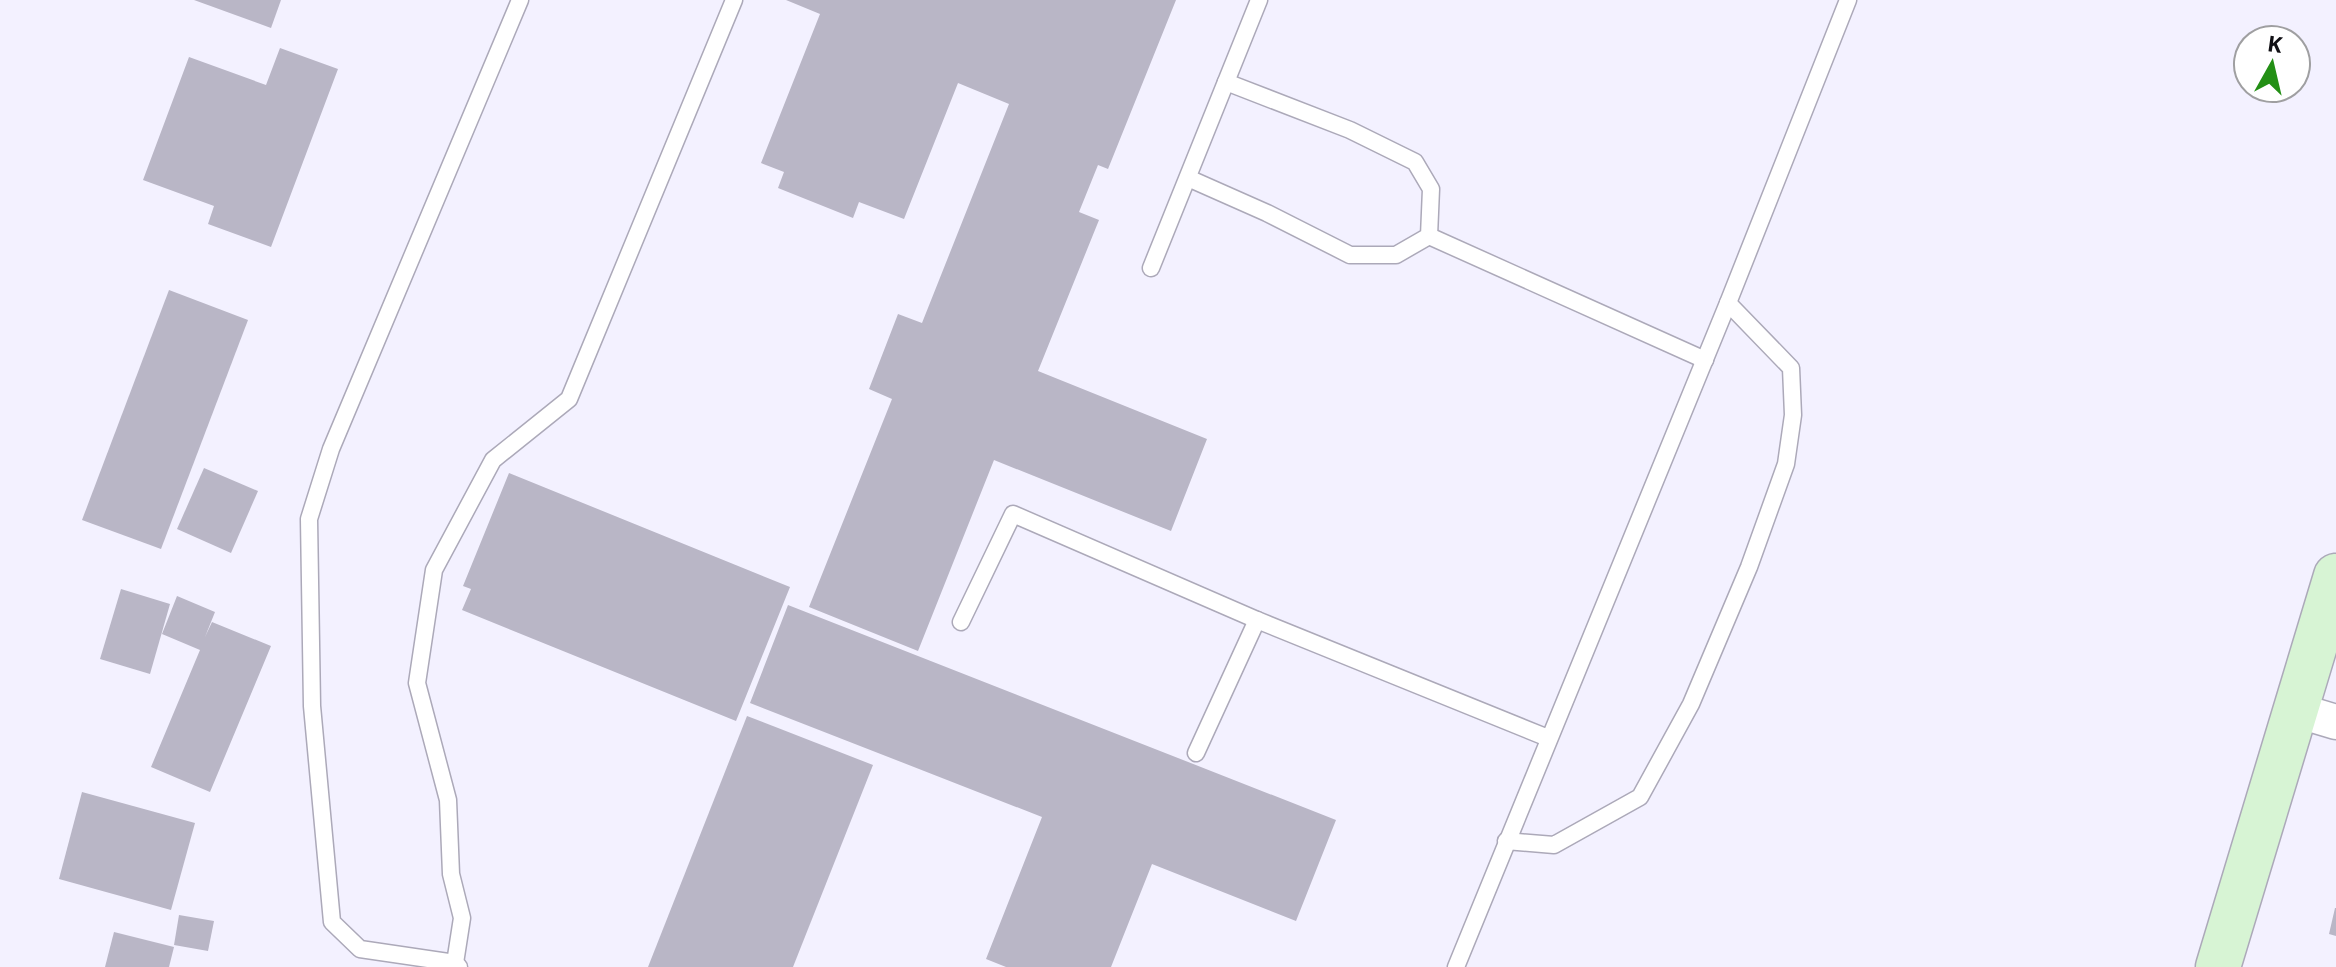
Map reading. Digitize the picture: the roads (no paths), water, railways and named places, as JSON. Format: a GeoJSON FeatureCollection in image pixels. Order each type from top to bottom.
{"type":"FeatureCollection","features":[{"type":"Feature","properties":{"kind":"street"},"geometry":{"type":"LineString","coordinates":[[2218,967],[2316,716],[2336,576]]}},
{"type":"Feature","properties":{"kind":"lane"},"geometry":{"type":"LineString","coordinates":[[520,0],[331,449],[309,519],[312,706],[332,922],[360,949],[457,965],[462,918],[451,874],[448,800],[417,683],[434,570],[493,460],[569,399],[734,0]]}},
{"type":"Feature","properties":{"kind":"lane"},"geometry":{"type":"LineString","coordinates":[[1151,268],[1259,0]]}},
{"type":"Feature","properties":{"kind":"lane"},"geometry":{"type":"LineString","coordinates":[[1456,967],[1705,360],[1848,0]]}},
{"type":"Feature","properties":{"kind":"lane"},"geometry":{"type":"LineString","coordinates":[[1226,82],[1350,130],[1415,162],[1431,189],[1429,236]]}},
{"type":"Feature","properties":{"kind":"lane"},"geometry":{"type":"LineString","coordinates":[[1188,178],[1350,255],[1396,255],[1429,236]]}},
{"type":"Feature","properties":{"kind":"lane"},"geometry":{"type":"LineString","coordinates":[[1429,236],[1705,360]]}},
{"type":"Feature","properties":{"kind":"lane"},"geometry":{"type":"LineString","coordinates":[[1506,841],[1554,845],[1640,797],[1691,704],[1749,567],[1786,464],[1793,415],[1791,368],[1728,303]]}},
{"type":"Feature","properties":{"kind":"lane"},"geometry":{"type":"LineString","coordinates":[[961,622],[1013,514],[1257,620],[1548,738]]}},
{"type":"Feature","properties":{"kind":"lane"},"geometry":{"type":"LineString","coordinates":[[1196,753],[1257,620]]}}]}
